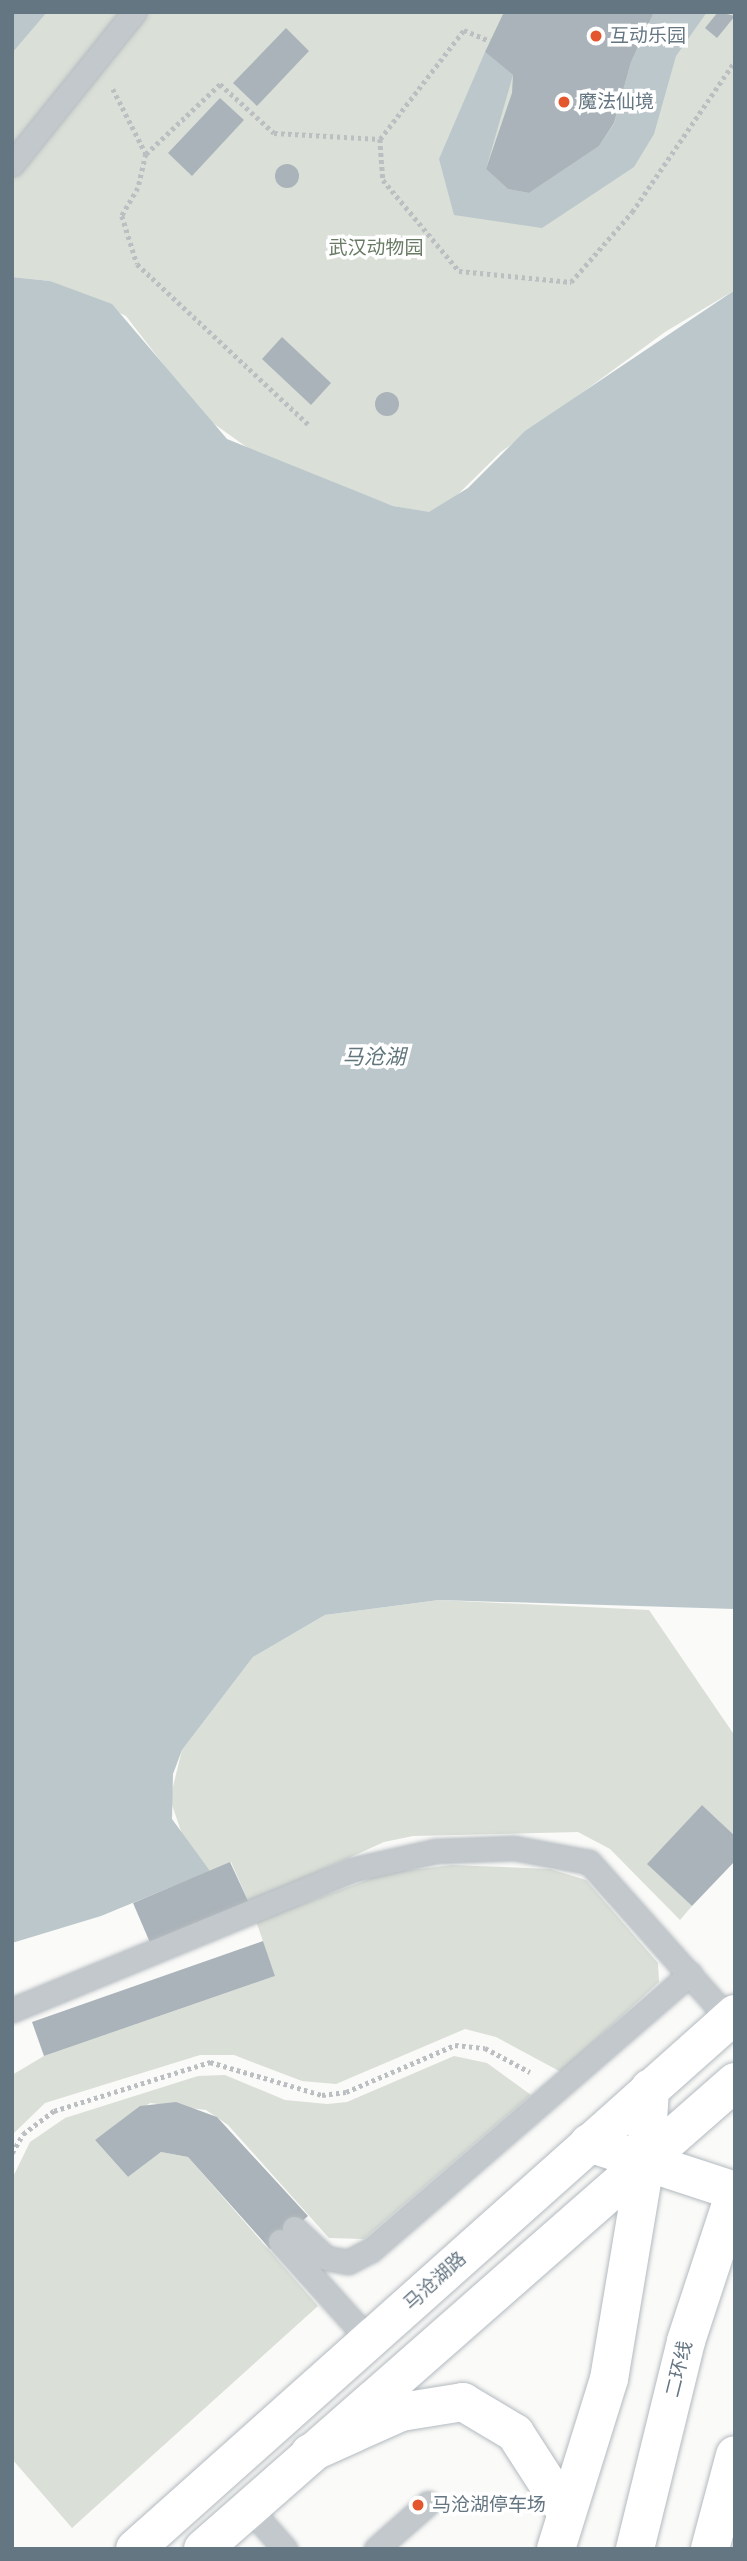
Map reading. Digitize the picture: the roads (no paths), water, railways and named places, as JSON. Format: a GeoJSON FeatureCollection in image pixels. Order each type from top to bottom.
{"type":"FeatureCollection","features":[{"type":"Feature","properties":{"kind":"main road","name":"马沧湖路"},"geometry":{"type":"LineString","coordinates":[[135,2549],[732,2016]]}},
{"type":"Feature","properties":{"kind":"main road"},"geometry":{"type":"LineString","coordinates":[[203,2549],[735,2081]]}},
{"type":"Feature","properties":{"kind":"main road"},"geometry":{"type":"LineString","coordinates":[[556,2549],[609,2378],[646,2157],[650,2088]]}},
{"type":"Feature","properties":{"kind":"main road"},"geometry":{"type":"LineString","coordinates":[[589,2143],[646,2157],[735,2191]]}},
{"type":"Feature","properties":{"kind":"main road","name":"二环线"},"geometry":{"type":"LineString","coordinates":[[635,2549],[686,2340],[735,2191]]}},
{"type":"Feature","properties":{"kind":"main road"},"geometry":{"type":"LineString","coordinates":[[310,2453],[401,2412],[463,2402],[515,2433],[566,2512]]}},
{"type":"Feature","properties":{"kind":"main road"},"geometry":{"type":"LineString","coordinates":[[710,2549],[735,2455]]}},
{"type":"Feature","properties":{"kind":"lane"},"geometry":{"type":"LineString","coordinates":[[12,164],[134,12]]}},
{"type":"Feature","properties":{"kind":"lane"},"geometry":{"type":"LineString","coordinates":[[12,2010],[351,1870],[472,1847],[549,1851],[589,1862],[690,1974],[732,2016]]}},
{"type":"Feature","properties":{"kind":"lane"},"geometry":{"type":"LineString","coordinates":[[369,2340],[287,2234],[326,2258],[359,2257],[690,1974]]}},
{"type":"Feature","properties":{"kind":"lane"},"geometry":{"type":"LineString","coordinates":[[376,2549],[428,2503]]}},
{"type":"Feature","properties":{"kind":"lane"},"geometry":{"type":"LineString","coordinates":[[249,2508],[285,2549]]}},
{"type":"Feature","properties":{"kind":"water"},"geometry":{"type":"Polygon","coordinates":[[[12,12],[47,12],[12,53],[12,12]]]}},
{"type":"Feature","properties":{"kind":"water"},"geometry":{"type":"Polygon","coordinates":[[[654,12],[707,12],[676,56],[654,134],[634,167],[542,228],[454,215],[439,159],[485,52],[513,75],[486,169],[508,189],[529,193],[599,146],[614,124],[631,62],[654,12]]]}},
{"type":"Feature","properties":{"kind":"water","name":"马沧湖"},"geometry":{"type":"Polygon","coordinates":[[[12,277],[50,281],[112,304],[227,439],[393,506],[429,512],[468,488],[525,431],[735,290],[735,1609],[439,1600],[325,1615],[253,1657],[182,1750],[173,1774],[172,1819],[210,1871],[101,1916],[12,1943],[12,277]]]}},
{"type":"Feature","properties":{"kind":"place","name":"互动乐园"},"geometry":{"type":"Point","coordinates":[596,36]}},
{"type":"Feature","properties":{"kind":"place","name":"魔法仙境"},"geometry":{"type":"Point","coordinates":[564,102]}},
{"type":"Feature","properties":{"kind":"place","name":"马沧湖停车场"},"geometry":{"type":"Point","coordinates":[418,2505]}},
{"type":"Feature","properties":{"kind":"park label","name":"武汉动物园"},"geometry":{"type":"Point","coordinates":[376,248]}}]}
